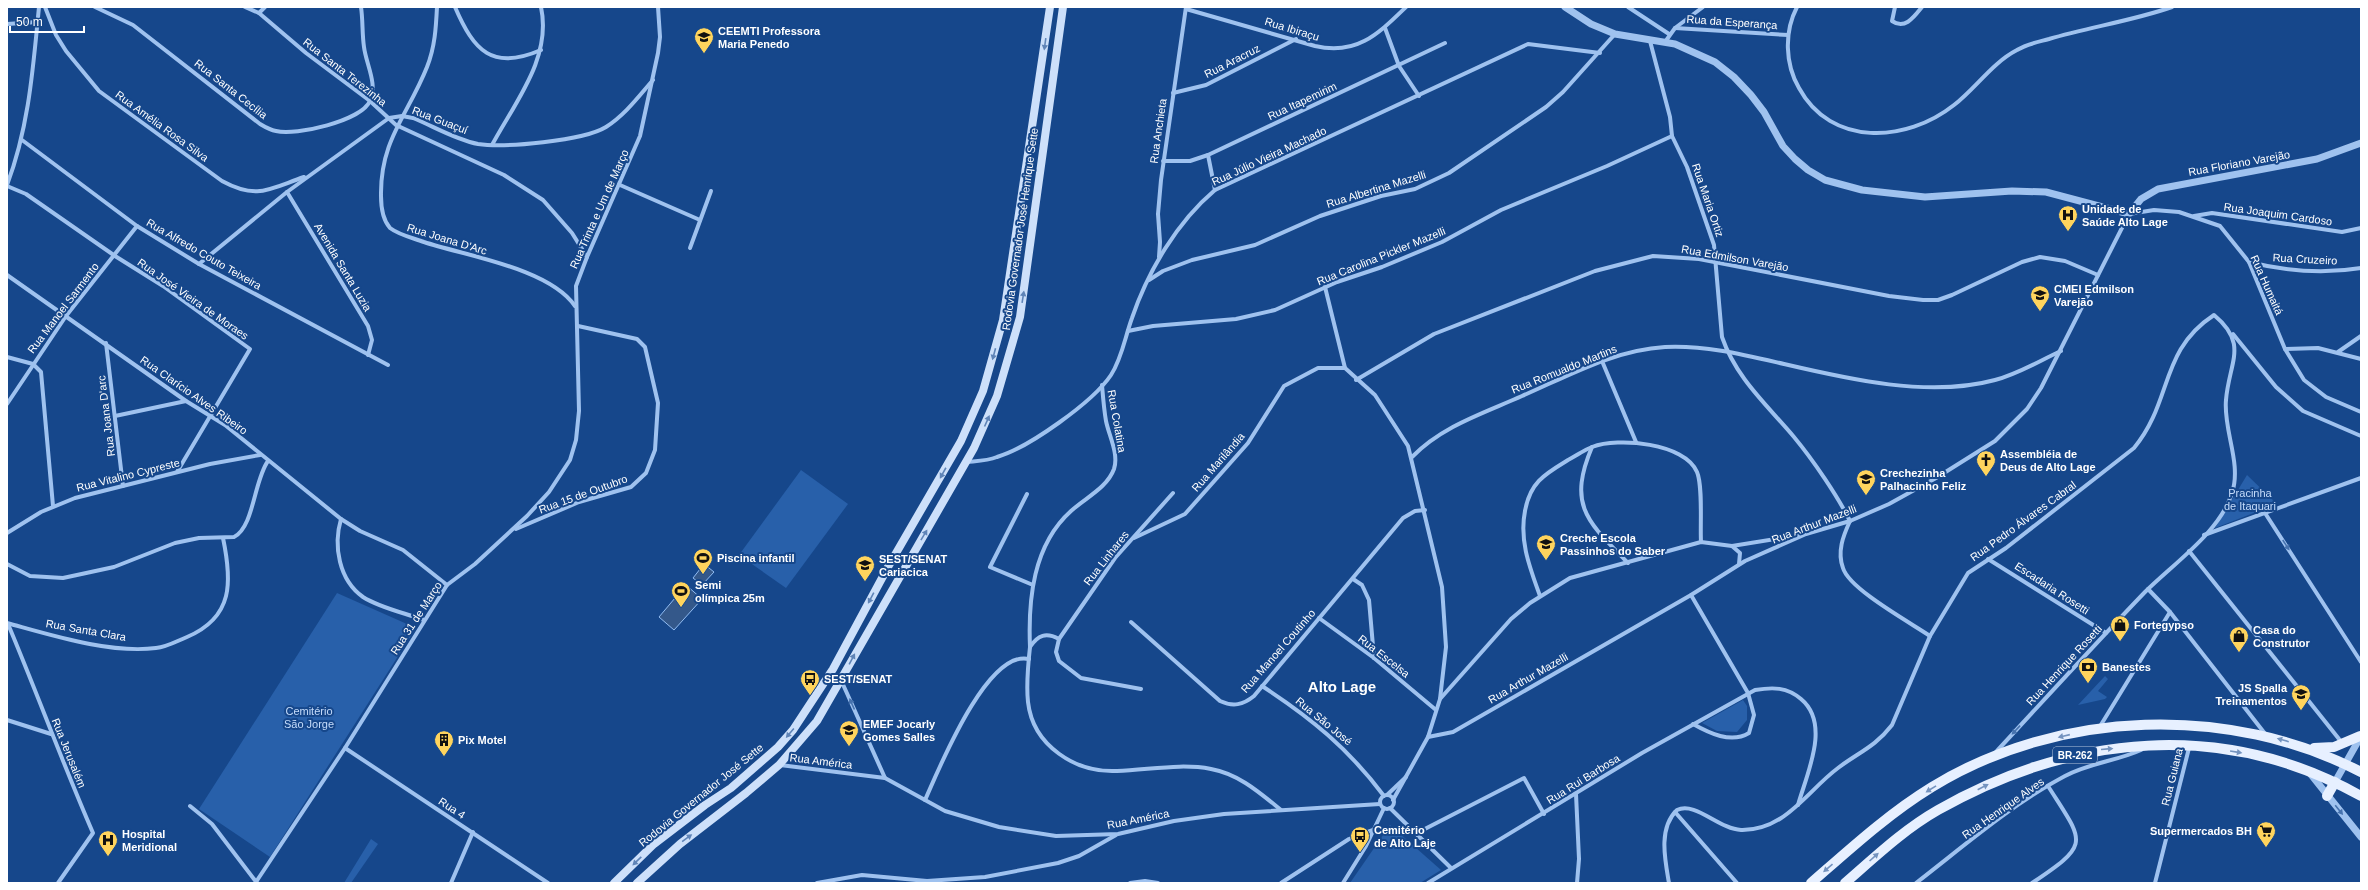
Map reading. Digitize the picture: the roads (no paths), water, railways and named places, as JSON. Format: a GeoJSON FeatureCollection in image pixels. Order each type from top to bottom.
{"type":"FeatureCollection","features":[{"type":"Feature","properties":{"kind":"main road","name":"Rodovia Governador José Henrique Sette"},"geometry":{"type":"LineString","coordinates":[[812,701],[833,669],[888,567],[946,470],[973,416],[983,391],[1003,320],[1050,7]]}},
{"type":"Feature","properties":{"kind":"main road","name":"Rodovia Governador José Henrique Sette"},"geometry":{"type":"LineString","coordinates":[[779,764],[819,718],[967,462],[997,396],[1014,345],[1020,317],[1063,7]]}},
{"type":"Feature","properties":{"kind":"main road","name":"Rodovia Governador José Sette"},"geometry":{"type":"LineString","coordinates":[[614,883],[654,844],[731,788],[778,747],[793,730],[812,701]]}},
{"type":"Feature","properties":{"kind":"main road","name":"BR-262"},"geometry":{"type":"LineString","coordinates":[[1811,883],[1875,827],[1932,787],[1991,757],[2031,744],[2099,728],[2158,725],[2200,726],[2266,736],[2310,748],[2361,772]]}},
{"type":"Feature","properties":{"kind":"main road"},"geometry":{"type":"LineString","coordinates":[[2310,748],[2325,748],[2343,744],[2360,736]]}},
{"type":"Feature","properties":{"kind":"main road","name":"BR-262"},"geometry":{"type":"LineString","coordinates":[[1845,883],[1891,842],[1937,810],[1996,781],[2026,769],[2100,750],[2152,745],[2190,745],[2260,756],[2306,769],[2361,796]]}},
{"type":"Feature","properties":{"kind":"main road"},"geometry":{"type":"LineString","coordinates":[[637,883],[675,848],[746,793],[779,764]]}},
{"type":"Feature","properties":{"kind":"main road"},"geometry":{"type":"LineString","coordinates":[[2327,796],[2335,782]]}},
{"type":"Feature","properties":{"kind":"street"},"geometry":{"type":"LineString","coordinates":[[7,186],[22,140],[32,83],[39,7]]}},
{"type":"Feature","properties":{"kind":"street","name":"Rua Amélia Rosa Silva"},"geometry":{"type":"LineString","coordinates":[[45,7],[56,35],[66,51],[98,90],[222,181],[240,190],[259,192],[308,176]]}},
{"type":"Feature","properties":{"kind":"street","name":"Rua Santa Cecília"},"geometry":{"type":"LineString","coordinates":[[96,7],[133,25],[248,116],[277,132],[304,130],[348,117],[362,111],[370,101]]}},
{"type":"Feature","properties":{"kind":"street","name":"Rua Santa Terezinha"},"geometry":{"type":"LineString","coordinates":[[245,7],[259,13],[306,53],[370,101],[398,126],[504,175],[529,189],[554,210],[572,233],[587,257]]}},
{"type":"Feature","properties":{"kind":"street"},"geometry":{"type":"LineString","coordinates":[[259,13],[265,7]]}},
{"type":"Feature","properties":{"kind":"street"},"geometry":{"type":"LineString","coordinates":[[361,7],[364,48],[371,77],[370,101]]}},
{"type":"Feature","properties":{"kind":"street","name":"Rua Joana D'Arc"},"geometry":{"type":"LineString","coordinates":[[437,7],[432,54],[421,81],[385,152],[382,169],[382,208],[390,227],[396,232],[525,272],[558,289],[570,298],[576,308]]}},
{"type":"Feature","properties":{"kind":"street"},"geometry":{"type":"LineString","coordinates":[[455,7],[470,39],[478,47],[494,57],[515,58],[541,50]]}},
{"type":"Feature","properties":{"kind":"street"},"geometry":{"type":"LineString","coordinates":[[492,144],[533,70],[541,50],[544,30],[541,7]]}},
{"type":"Feature","properties":{"kind":"street","name":"Rua Trinta e Um de Março"},"geometry":{"type":"LineString","coordinates":[[578,326],[576,286],[587,257],[620,185],[640,136],[654,79],[660,36],[658,7]]}},
{"type":"Feature","properties":{"kind":"street","name":"Rua Ibiraçu"},"geometry":{"type":"LineString","coordinates":[[1186,8],[1324,48],[1342,47],[1371,39],[1385,28],[1406,7]]}},
{"type":"Feature","properties":{"kind":"street"},"geometry":{"type":"LineString","coordinates":[[1565,7],[1591,24],[1615,34],[1650,41],[1665,42],[1683,47],[1706,57],[1734,77],[1764,112],[1784,146],[1795,159],[1808,170],[1825,180],[1862,190],[1925,197],[2012,191],[2046,192],[2128,214]]}},
{"type":"Feature","properties":{"kind":"street"},"geometry":{"type":"LineString","coordinates":[[1628,7],[1669,34]]}},
{"type":"Feature","properties":{"kind":"street"},"geometry":{"type":"LineString","coordinates":[[1665,42],[1669,34],[1675,28],[1703,7]]}},
{"type":"Feature","properties":{"kind":"street"},"geometry":{"type":"LineString","coordinates":[[1797,7],[1790,21],[1788,35],[1792,72],[1804,97],[1822,116],[1851,132],[1885,134],[1915,126],[1952,107],[1993,67],[2016,50],[2067,33],[2172,7]]}},
{"type":"Feature","properties":{"kind":"street"},"geometry":{"type":"LineString","coordinates":[[1895,7],[1892,20],[1904,23],[1910,21],[1922,7]]}},
{"type":"Feature","properties":{"kind":"street","name":"Rua Anchieta"},"geometry":{"type":"LineString","coordinates":[[1158,259],[1160,242],[1158,214],[1163,160],[1186,8]]}},
{"type":"Feature","properties":{"kind":"street"},"geometry":{"type":"LineString","coordinates":[[7,24],[37,22]]}},
{"type":"Feature","properties":{"kind":"street"},"geometry":{"type":"LineString","coordinates":[[1385,28],[1399,66],[1419,96]]}},
{"type":"Feature","properties":{"kind":"street","name":"Rua da Esperança"},"geometry":{"type":"LineString","coordinates":[[1675,28],[1788,35]]}},
{"type":"Feature","properties":{"kind":"street","name":"Rua Albertina Mazelli"},"geometry":{"type":"LineString","coordinates":[[1149,280],[1170,268],[1192,260],[1254,245],[1320,216],[1381,196],[1428,184],[1458,167],[1546,107],[1563,92],[1615,34]]}},
{"type":"Feature","properties":{"kind":"street","name":"Rua Aracruz"},"geometry":{"type":"LineString","coordinates":[[1173,93],[1206,85],[1297,39]]}},
{"type":"Feature","properties":{"kind":"street","name":"Rua Maria Ortiz"},"geometry":{"type":"LineString","coordinates":[[1650,41],[1670,117],[1672,136],[1682,154],[1712,238],[1722,337],[1727,351],[1750,388],[1795,438],[1843,507],[1850,521]]}},
{"type":"Feature","properties":{"kind":"street","name":"Rua Itapemirim"},"geometry":{"type":"LineString","coordinates":[[1163,160],[1190,161],[1208,156],[1446,43]]}},
{"type":"Feature","properties":{"kind":"street","name":"Rua Júlio Vieira Machado"},"geometry":{"type":"LineString","coordinates":[[967,462],[998,457],[1023,445],[1064,420],[1102,385],[1116,365],[1128,330],[1158,259],[1187,218],[1215,190],[1528,44],[1600,52]]}},
{"type":"Feature","properties":{"kind":"street","name":"Rua Guaçuí"},"geometry":{"type":"LineString","coordinates":[[199,264],[287,192],[389,118],[402,116],[413,118],[477,144],[564,140],[597,132],[615,121],[654,79]]}},
{"type":"Feature","properties":{"kind":"street","name":"Rua Carolina Pickler Mazelli"},"geometry":{"type":"LineString","coordinates":[[1128,330],[1159,325],[1242,318],[1275,310],[1325,287],[1442,242],[1501,210],[1607,166],[1672,136]]}},
{"type":"Feature","properties":{"kind":"street","name":"Rua Alfredo Couto Teixeira"},"geometry":{"type":"LineString","coordinates":[[22,140],[137,226],[199,264],[388,365]]}},
{"type":"Feature","properties":{"kind":"street","name":"Rua Floriano Varejão"},"geometry":{"type":"LineString","coordinates":[[2128,214],[2141,199],[2158,189],[2317,159],[2361,143]]}},
{"type":"Feature","properties":{"kind":"street"},"geometry":{"type":"LineString","coordinates":[[1208,156],[1215,190]]}},
{"type":"Feature","properties":{"kind":"street"},"geometry":{"type":"LineString","coordinates":[[620,185],[700,220]]}},
{"type":"Feature","properties":{"kind":"street","name":"Rua José Vieira de Moraes"},"geometry":{"type":"LineString","coordinates":[[7,186],[26,194],[115,256],[164,286],[250,349],[177,472]]}},
{"type":"Feature","properties":{"kind":"street"},"geometry":{"type":"LineString","coordinates":[[690,248],[711,191]]}},
{"type":"Feature","properties":{"kind":"street","name":"Avenida Santa Luzia"},"geometry":{"type":"LineString","coordinates":[[287,192],[368,326],[372,340],[368,355]]}},
{"type":"Feature","properties":{"kind":"street","name":"Rua Humaitá"},"geometry":{"type":"LineString","coordinates":[[2128,214],[2166,211],[2193,216],[2220,226],[2249,262],[2285,349],[2304,380],[2319,393],[2334,402],[2361,412]]}},
{"type":"Feature","properties":{"kind":"street","name":"Rua Joaquim Cardoso"},"geometry":{"type":"LineString","coordinates":[[2193,216],[2212,213],[2342,232],[2361,228]]}},
{"type":"Feature","properties":{"kind":"street","name":"Rua Arthur Mazelli"},"geometry":{"type":"LineString","coordinates":[[1428,737],[1453,732],[1691,595],[1738,564],[1806,534],[1850,521],[1889,504],[1970,458],[1995,441],[2027,408],[2061,351],[2128,214]]}},
{"type":"Feature","properties":{"kind":"street","name":"Rua Manoel Sarmento"},"geometry":{"type":"LineString","coordinates":[[7,404],[32,364],[66,316],[115,256],[137,226]]}},
{"type":"Feature","properties":{"kind":"street","name":"Rua Edmilson Varejão"},"geometry":{"type":"LineString","coordinates":[[1356,380],[1434,334],[1595,271],[1653,256],[1683,257],[1714,262],[1889,296],[1923,300],[1938,300],[1952,296],[2022,262],[2040,257],[2065,260],[2098,275]]}},
{"type":"Feature","properties":{"kind":"street","name":"Rua Cruzeiro"},"geometry":{"type":"LineString","coordinates":[[2249,262],[2270,267],[2324,271],[2361,268]]}},
{"type":"Feature","properties":{"kind":"street","name":"Rua Clarício Alves Ribeiro"},"geometry":{"type":"LineString","coordinates":[[7,275],[106,343],[186,401],[233,431],[260,455],[341,519],[360,531],[403,550],[447,585]]}},
{"type":"Feature","properties":{"kind":"street"},"geometry":{"type":"LineString","coordinates":[[1325,287],[1345,368],[1356,380],[1375,395],[1384,407],[1402,435],[1412,458],[1440,570],[1445,609],[1446,647],[1440,699],[1428,737],[1390,808]]}},
{"type":"Feature","properties":{"kind":"street","name":"Rua Pedro Álvares Cabral"},"geometry":{"type":"LineString","coordinates":[[1675,812],[1681,808],[1693,808],[1722,825],[1741,830],[1763,827],[1773,823],[1798,807],[1831,773],[1876,744],[1892,725],[1930,636],[1966,577],[1976,567],[2006,548],[2134,448],[2150,427],[2178,350],[2193,332],[2214,315],[2231,332]]}},
{"type":"Feature","properties":{"kind":"street","name":"Rua 15 de Outubro"},"geometry":{"type":"LineString","coordinates":[[512,530],[580,502],[620,491],[637,482],[646,473],[653,456],[658,424],[657,396],[645,346],[640,341],[632,337],[578,326]]}},
{"type":"Feature","properties":{"kind":"street","name":"Rua 31 de Março"},"geometry":{"type":"LineString","coordinates":[[257,882],[345,748],[447,585],[512,530],[549,492],[567,465],[575,448],[580,411],[578,326]]}},
{"type":"Feature","properties":{"kind":"street"},"geometry":{"type":"LineString","coordinates":[[2231,332],[2276,387],[2303,411],[2361,436]]}},
{"type":"Feature","properties":{"kind":"street","name":"Rua Henrique Rosetti"},"geometry":{"type":"LineString","coordinates":[[1991,757],[2148,589],[2190,551],[2221,514],[2232,492],[2234,483],[2225,406],[2234,358],[2234,340],[2231,332]]}},
{"type":"Feature","properties":{"kind":"street"},"geometry":{"type":"LineString","coordinates":[[2338,352],[2361,336]]}},
{"type":"Feature","properties":{"kind":"street","name":"Rua Joana D'arc"},"geometry":{"type":"LineString","coordinates":[[106,343],[123,486]]}},
{"type":"Feature","properties":{"kind":"street","name":"Rua Romualdo Martins"},"geometry":{"type":"LineString","coordinates":[[1412,458],[1430,442],[1454,426],[1602,361],[1634,351],[1682,347],[1727,351],[1848,377],[1911,386],[1952,388],[2010,375],[2061,351]]}},
{"type":"Feature","properties":{"kind":"street"},"geometry":{"type":"LineString","coordinates":[[2285,349],[2308,347],[2338,352],[2361,359]]}},
{"type":"Feature","properties":{"kind":"street"},"geometry":{"type":"LineString","coordinates":[[7,357],[32,364],[39,368],[53,506]]}},
{"type":"Feature","properties":{"kind":"street"},"geometry":{"type":"LineString","coordinates":[[1602,361],[1636,442]]}},
{"type":"Feature","properties":{"kind":"street","name":"Rua Marilândia"},"geometry":{"type":"LineString","coordinates":[[1132,539],[1185,514],[1248,443],[1284,386],[1318,368],[1345,368]]}},
{"type":"Feature","properties":{"kind":"street","name":"Rua Colatina"},"geometry":{"type":"LineString","coordinates":[[1102,385],[1106,422],[1115,453],[1114,470],[1101,487],[1070,512],[1057,526],[1040,561],[1033,585],[1030,615],[1028,703],[1033,721],[1052,748],[1073,763],[1096,770],[1116,771],[1187,766],[1213,769],[1226,773],[1248,785],[1281,810]]}},
{"type":"Feature","properties":{"kind":"street"},"geometry":{"type":"LineString","coordinates":[[115,416],[186,401]]}},
{"type":"Feature","properties":{"kind":"street"},"geometry":{"type":"LineString","coordinates":[[1540,596],[1528,558],[1523,533],[1528,500],[1542,475],[1592,446],[1636,442],[1665,448],[1676,453],[1693,465],[1698,473],[1701,542]]}},
{"type":"Feature","properties":{"kind":"street"},"geometry":{"type":"LineString","coordinates":[[1592,446],[1582,470],[1581,500],[1593,524],[1628,563]]}},
{"type":"Feature","properties":{"kind":"street","name":"Rua Vitalino Cypreste"},"geometry":{"type":"LineString","coordinates":[[7,533],[53,506],[75,498],[228,460],[260,455]]}},
{"type":"Feature","properties":{"kind":"street"},"geometry":{"type":"LineString","coordinates":[[7,564],[30,576],[62,578],[114,567],[175,543],[199,538],[234,537],[242,531],[257,485],[268,461]]}},
{"type":"Feature","properties":{"kind":"street"},"geometry":{"type":"LineString","coordinates":[[2202,536],[2361,478]]}},
{"type":"Feature","properties":{"kind":"street","name":"Rua Linhares"},"geometry":{"type":"LineString","coordinates":[[1059,639],[1115,558],[1173,493]]}},
{"type":"Feature","properties":{"kind":"street"},"geometry":{"type":"LineString","coordinates":[[1027,494],[990,567],[1033,585]]}},
{"type":"Feature","properties":{"kind":"street","name":"Rua Manoel Coutinho"},"geometry":{"type":"LineString","coordinates":[[1131,622],[1225,703],[1242,704],[1254,696],[1403,518],[1415,511],[1425,510]]}},
{"type":"Feature","properties":{"kind":"street"},"geometry":{"type":"LineString","coordinates":[[2265,513],[2361,662]]}},
{"type":"Feature","properties":{"kind":"street"},"geometry":{"type":"LineString","coordinates":[[341,519],[337,534],[338,551],[343,570],[352,586],[364,597],[373,602],[424,620]]}},
{"type":"Feature","properties":{"kind":"street"},"geometry":{"type":"LineString","coordinates":[[1850,521],[1844,535],[1841,552],[1846,575],[1859,588],[1930,636]]}},
{"type":"Feature","properties":{"kind":"street"},"geometry":{"type":"LineString","coordinates":[[1440,699],[1511,619],[1540,596],[1570,578],[1701,542],[1732,546],[1806,534]]}},
{"type":"Feature","properties":{"kind":"street","name":"Rua Santa Clara"},"geometry":{"type":"LineString","coordinates":[[8,623],[86,642],[120,647],[157,648],[173,643],[200,632],[220,614],[227,594],[228,572],[223,538]]}},
{"type":"Feature","properties":{"kind":"street"},"geometry":{"type":"LineString","coordinates":[[1732,546],[1740,553],[1738,564]]}},
{"type":"Feature","properties":{"kind":"street"},"geometry":{"type":"LineString","coordinates":[[2190,551],[2343,744]]}},
{"type":"Feature","properties":{"kind":"street","name":"Escadaria Rosetti"},"geometry":{"type":"LineString","coordinates":[[1988,559],[2106,633]]}},
{"type":"Feature","properties":{"kind":"street"},"geometry":{"type":"LineString","coordinates":[[1354,578],[1362,585],[1368,596],[1374,658]]}},
{"type":"Feature","properties":{"kind":"street"},"geometry":{"type":"LineString","coordinates":[[2148,589],[2170,612],[2266,736]]}},
{"type":"Feature","properties":{"kind":"street"},"geometry":{"type":"LineString","coordinates":[[1691,595],[1748,693],[1753,709],[1753,722],[1749,733],[1742,737],[1722,736],[1692,724]]}},
{"type":"Feature","properties":{"kind":"street"},"geometry":{"type":"LineString","coordinates":[[2099,728],[2170,612]]}},
{"type":"Feature","properties":{"kind":"street","name":"Rua Escelsa"},"geometry":{"type":"LineString","coordinates":[[1319,618],[1374,658],[1436,710]]}},
{"type":"Feature","properties":{"kind":"street","name":"Rua Jerusalém"},"geometry":{"type":"LineString","coordinates":[[8,623],[28,669],[51,734],[93,833],[58,883]]}},
{"type":"Feature","properties":{"kind":"street"},"geometry":{"type":"LineString","coordinates":[[1030,647],[1042,635],[1048,634],[1059,639],[1056,647],[1059,661],[1073,673],[1093,681],[1141,689]]}},
{"type":"Feature","properties":{"kind":"street"},"geometry":{"type":"LineString","coordinates":[[925,800],[946,753],[981,690],[990,678],[1003,667],[1023,657],[1029,659]]}},
{"type":"Feature","properties":{"kind":"street"},"geometry":{"type":"LineString","coordinates":[[841,680],[885,778]]}},
{"type":"Feature","properties":{"kind":"street","name":"Rua São José"},"geometry":{"type":"LineString","coordinates":[[1262,686],[1327,732],[1362,767],[1385,795],[1394,800]]}},
{"type":"Feature","properties":{"kind":"street","name":"Rua Rui Barbosa"},"geometry":{"type":"LineString","coordinates":[[1428,883],[1692,724],[1748,693],[1772,688],[1790,691],[1804,701],[1815,716],[1815,740],[1798,807]]}},
{"type":"Feature","properties":{"kind":"street"},"geometry":{"type":"LineString","coordinates":[[7,720],[51,734]]}},
{"type":"Feature","properties":{"kind":"street"},"geometry":{"type":"LineString","coordinates":[[2335,782],[2360,736]]}},
{"type":"Feature","properties":{"kind":"street","name":"Rua Henrique Alves"},"geometry":{"type":"LineString","coordinates":[[1916,883],[1994,823],[2048,786],[2067,775],[2098,762],[2133,753],[2152,745]]}},
{"type":"Feature","properties":{"kind":"street","name":"Rua Guiana"},"geometry":{"type":"LineString","coordinates":[[2155,883],[2190,745]]}},
{"type":"Feature","properties":{"kind":"street","name":"Rua 4"},"geometry":{"type":"LineString","coordinates":[[345,748],[548,883]]}},
{"type":"Feature","properties":{"kind":"street","name":"Rua América"},"geometry":{"type":"LineString","coordinates":[[779,764],[885,778],[945,811],[1018,831],[1056,836],[1118,834],[1188,819],[1281,810],[1380,804]]}},
{"type":"Feature","properties":{"kind":"street"},"geometry":{"type":"LineString","coordinates":[[2306,769],[2361,837]]}},
{"type":"Feature","properties":{"kind":"street"},"geometry":{"type":"LineString","coordinates":[[1406,777],[1385,795],[1380,804],[1384,808],[1390,808],[1418,833],[1451,868]]}},
{"type":"Feature","properties":{"kind":"street"},"geometry":{"type":"LineString","coordinates":[[1418,833],[1524,778],[1544,814]]}},
{"type":"Feature","properties":{"kind":"street"},"geometry":{"type":"LineString","coordinates":[[2032,883],[2064,862],[2076,847],[2074,828],[2048,786]]}},
{"type":"Feature","properties":{"kind":"street"},"geometry":{"type":"LineString","coordinates":[[1576,794],[1579,859],[1577,883]]}},
{"type":"Feature","properties":{"kind":"street"},"geometry":{"type":"LineString","coordinates":[[190,806],[212,824],[257,882]]}},
{"type":"Feature","properties":{"kind":"street"},"geometry":{"type":"LineString","coordinates":[[1343,883],[1375,829],[1384,808]]}},
{"type":"Feature","properties":{"kind":"street"},"geometry":{"type":"LineString","coordinates":[[1669,883],[1664,843],[1668,824],[1675,812],[1737,883]]}},
{"type":"Feature","properties":{"kind":"street"},"geometry":{"type":"LineString","coordinates":[[1281,883],[1349,839],[1375,829]]}},
{"type":"Feature","properties":{"kind":"street"},"geometry":{"type":"LineString","coordinates":[[451,883],[473,832]]}},
{"type":"Feature","properties":{"kind":"street"},"geometry":{"type":"LineString","coordinates":[[817,883],[862,875],[946,881],[997,875],[1079,856],[1118,834]]}},
{"type":"Feature","properties":{"kind":"street"},"geometry":{"type":"LineString","coordinates":[[1130,883],[1145,881],[1158,883]]}},
{"type":"Feature","properties":{"kind":"place","name":"CEEMTI Professora Maria Penedo"},"geometry":{"type":"Point","coordinates":[704,54]}},
{"type":"Feature","properties":{"kind":"place","name":"Unidade de Saúde Alto Lage"},"geometry":{"type":"Point","coordinates":[2068,232]}},
{"type":"Feature","properties":{"kind":"place","name":"CMEI Edmilson Varejão"},"geometry":{"type":"Point","coordinates":[2040,312]}},
{"type":"Feature","properties":{"kind":"place","name":"Assembléia de Deus de Alto Lage"},"geometry":{"type":"Point","coordinates":[1986,477]}},
{"type":"Feature","properties":{"kind":"place","name":"Crechezinha Palhacinho Feliz"},"geometry":{"type":"Point","coordinates":[1866,496]}},
{"type":"Feature","properties":{"kind":"place","name":"Creche Escola Passinhos do Saber"},"geometry":{"type":"Point","coordinates":[1546,561]}},
{"type":"Feature","properties":{"kind":"place","name":"Piscina infantil"},"geometry":{"type":"Point","coordinates":[703,575]}},
{"type":"Feature","properties":{"kind":"place","name":"SEST/SENAT Cariacica"},"geometry":{"type":"Point","coordinates":[865,582]}},
{"type":"Feature","properties":{"kind":"place","name":"Semi olímpica 25m"},"geometry":{"type":"Point","coordinates":[681,608]}},
{"type":"Feature","properties":{"kind":"place","name":"Fortegypso"},"geometry":{"type":"Point","coordinates":[2120,642]}},
{"type":"Feature","properties":{"kind":"place","name":"Casa do Construtor"},"geometry":{"type":"Point","coordinates":[2239,653]}},
{"type":"Feature","properties":{"kind":"place","name":"Banestes"},"geometry":{"type":"Point","coordinates":[2088,684]}},
{"type":"Feature","properties":{"kind":"place","name":"SEST/SENAT"},"geometry":{"type":"Point","coordinates":[810,696]}},
{"type":"Feature","properties":{"kind":"place","name":"JS Spalla Treinamentos"},"geometry":{"type":"Point","coordinates":[2301,711]}},
{"type":"Feature","properties":{"kind":"place","name":"EMEF Jocarly Gomes Salles"},"geometry":{"type":"Point","coordinates":[849,747]}},
{"type":"Feature","properties":{"kind":"place","name":"Pix Motel"},"geometry":{"type":"Point","coordinates":[444,757]}},
{"type":"Feature","properties":{"kind":"place","name":"Supermercados BH"},"geometry":{"type":"Point","coordinates":[2266,848]}},
{"type":"Feature","properties":{"kind":"place","name":"Cemitério de Alto Laje"},"geometry":{"type":"Point","coordinates":[1360,853]}},
{"type":"Feature","properties":{"kind":"place","name":"Hospital Meridional"},"geometry":{"type":"Point","coordinates":[108,857]}},
{"type":"Feature","properties":{"kind":"district","name":"Alto Lage"},"geometry":{"type":"Point","coordinates":[1342,686]}},
{"type":"Feature","properties":{"kind":"park label","name":"Pracinha de Itaquari"},"geometry":{"type":"Point","coordinates":[2250,499]}},
{"type":"Feature","properties":{"kind":"park label","name":"Cemitério São Jorge"},"geometry":{"type":"Point","coordinates":[309,717]}}]}
